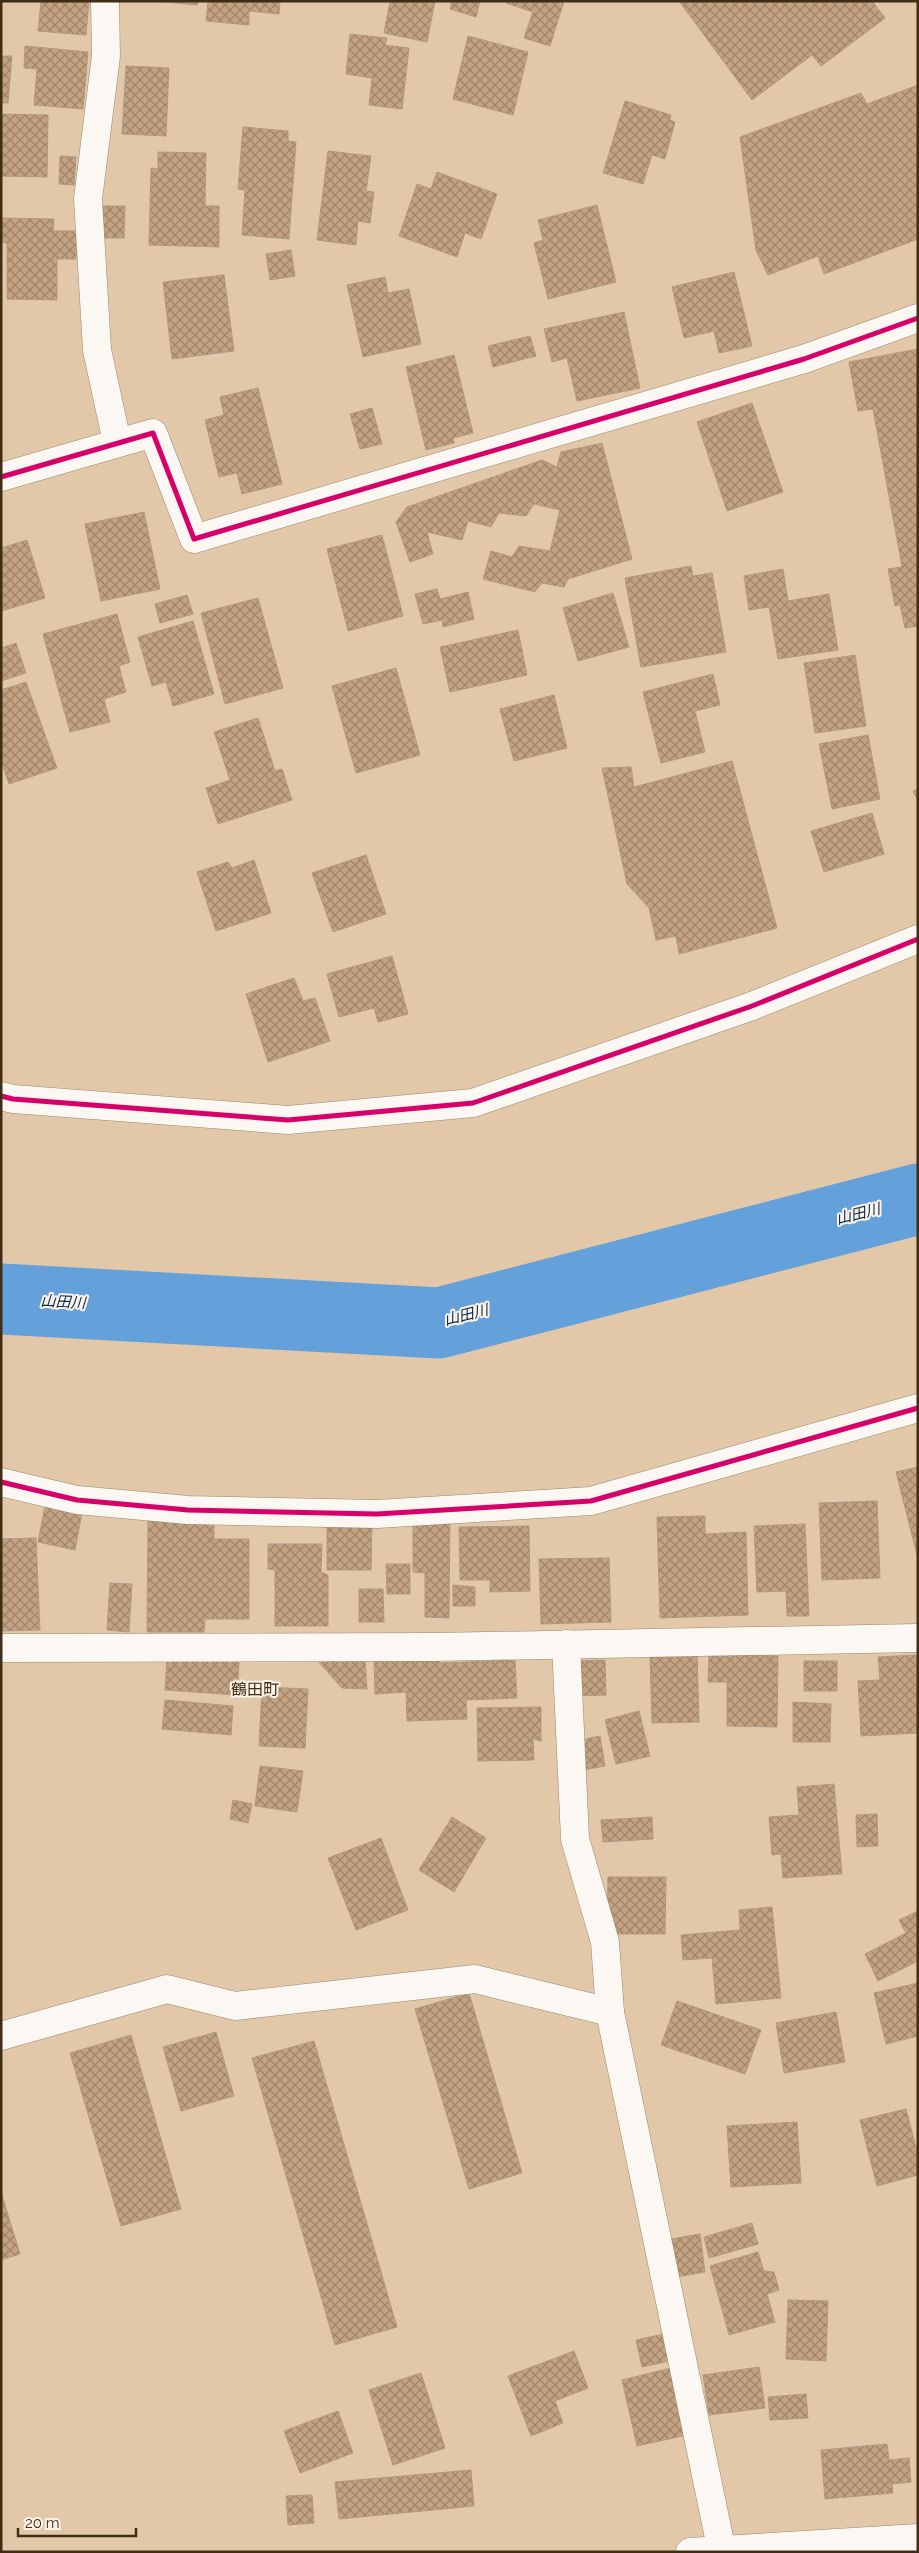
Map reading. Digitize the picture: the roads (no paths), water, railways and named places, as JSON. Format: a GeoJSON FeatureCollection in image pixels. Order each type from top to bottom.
{"type":"FeatureCollection","features":[{"type":"Feature","properties":{"kind":"street"},"geometry":{"type":"LineString","coordinates":[[106,1],[106,56],[88,199],[97,350],[117,442]]}},
{"type":"Feature","properties":{"kind":"street"},"geometry":{"type":"LineString","coordinates":[[1,477],[153,433],[194,539],[804,359],[918,318]]}},
{"type":"Feature","properties":{"kind":"street"},"geometry":{"type":"LineString","coordinates":[[1,1096],[13,1099],[288,1120],[473,1103],[752,1006],[918,939]]}},
{"type":"Feature","properties":{"kind":"street"},"geometry":{"type":"LineString","coordinates":[[1,1482],[77,1500],[188,1510],[377,1514],[591,1501],[918,1408]]}},
{"type":"Feature","properties":{"kind":"street"},"geometry":{"type":"LineString","coordinates":[[1,1648],[566,1644],[918,1638]]}},
{"type":"Feature","properties":{"kind":"street"},"geometry":{"type":"LineString","coordinates":[[566,1644],[575,1839],[605,1942],[610,2012],[721,2550]]}},
{"type":"Feature","properties":{"kind":"street"},"geometry":{"type":"LineString","coordinates":[[1,2036],[167,1988],[235,2006],[475,1979],[610,2012]]}},
{"type":"Feature","properties":{"kind":"street"},"geometry":{"type":"LineString","coordinates":[[690,2552],[918,2538]]}},
{"type":"Feature","properties":{"kind":"waterway","name":"山田川"},"geometry":{"type":"LineString","coordinates":[[1,1299],[439,1323],[918,1199]]}},
{"type":"Feature","properties":{"kind":"district","name":"鶴田町"},"geometry":{"type":"Point","coordinates":[255,1689]}}]}
